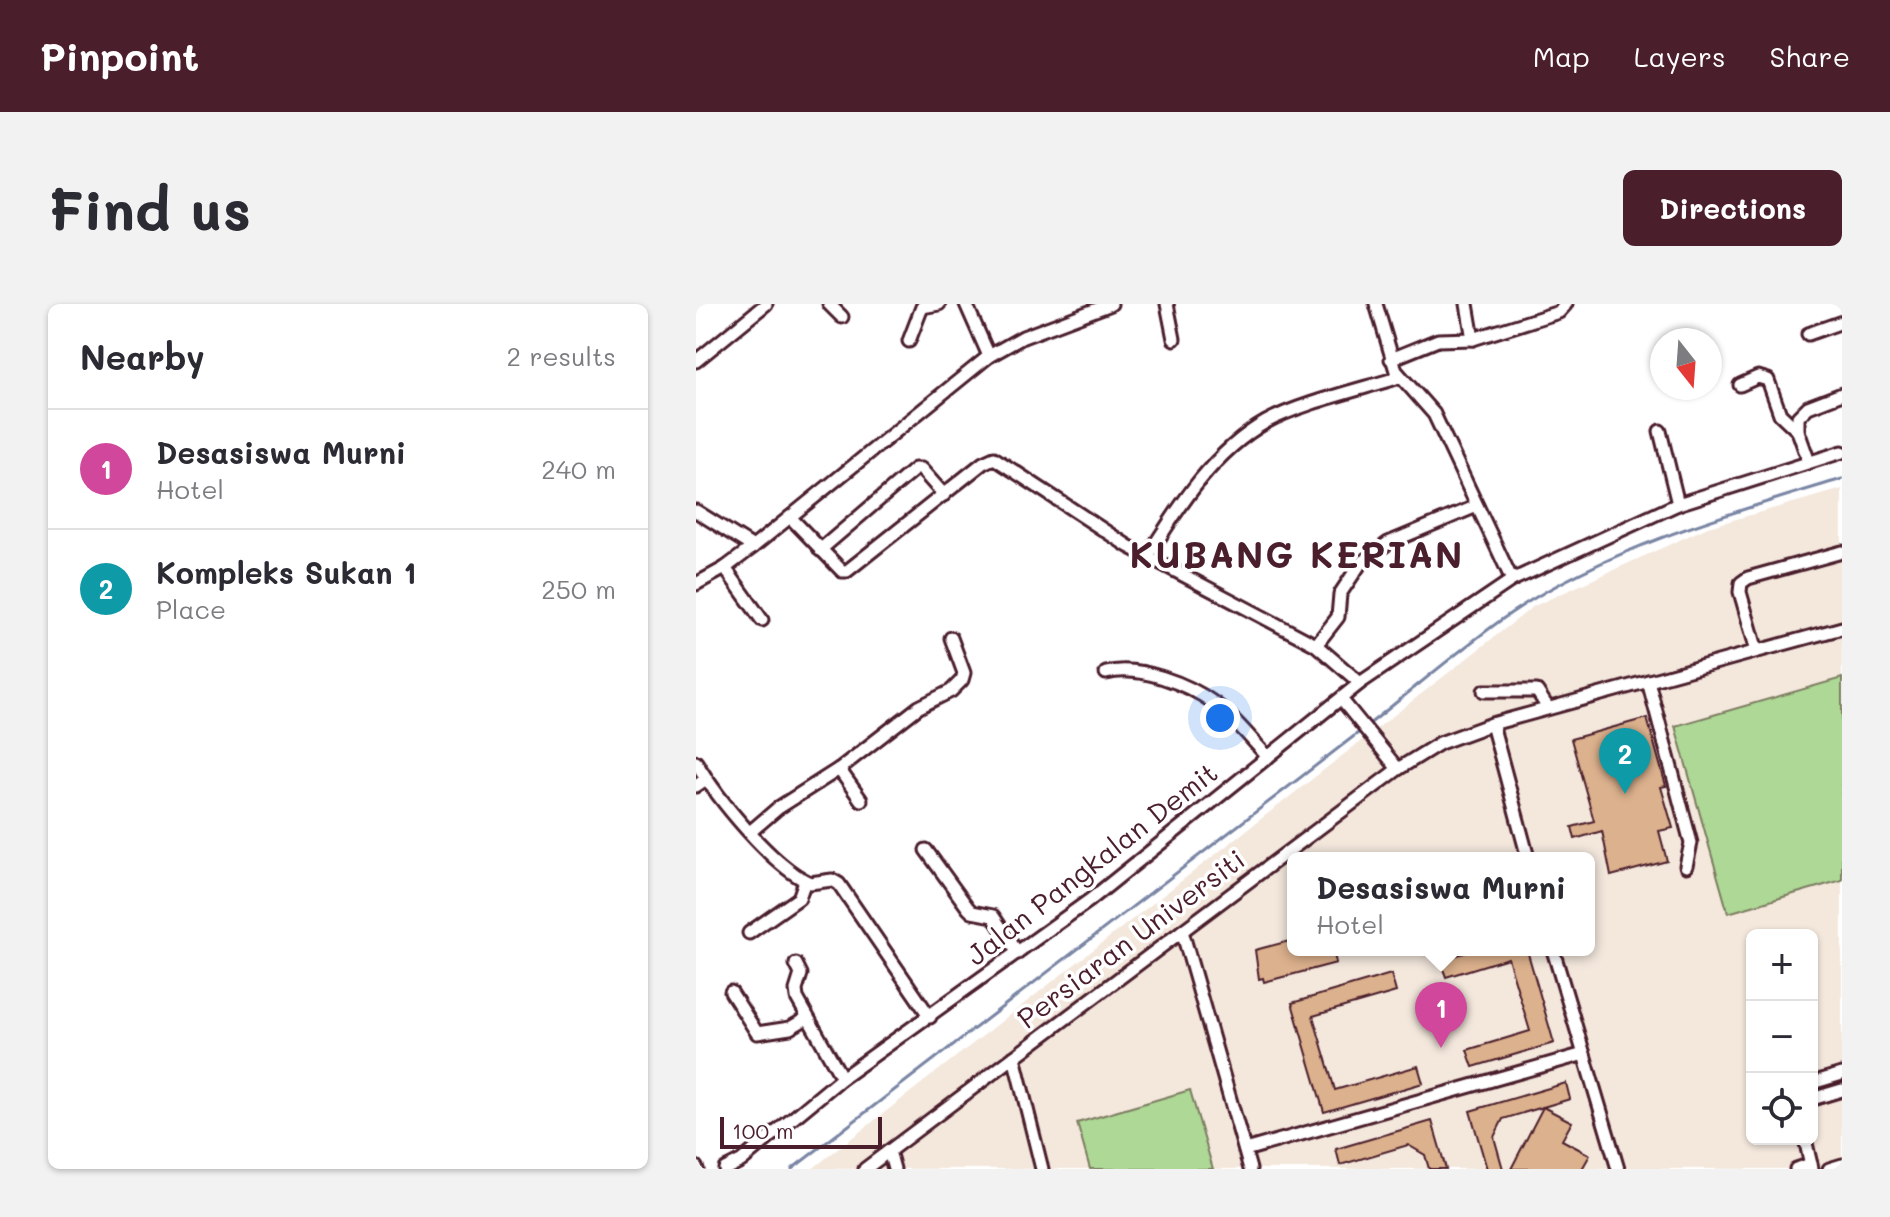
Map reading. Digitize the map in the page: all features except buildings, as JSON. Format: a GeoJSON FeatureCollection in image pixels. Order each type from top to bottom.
{"type":"FeatureCollection","features":[{"type":"Feature","properties":{"kind":"street"},"geometry":{"type":"LineString","coordinates":[[696,361],[766,304]]}},
{"type":"Feature","properties":{"kind":"street"},"geometry":{"type":"LineString","coordinates":[[829,304],[842,317]]}},
{"type":"Feature","properties":{"kind":"street"},"geometry":{"type":"LineString","coordinates":[[909,341],[922,306],[939,304]]}},
{"type":"Feature","properties":{"kind":"street"},"geometry":{"type":"LineString","coordinates":[[966,304],[989,356]]}},
{"type":"Feature","properties":{"kind":"street"},"geometry":{"type":"LineString","coordinates":[[696,584],[753,547],[989,356],[1023,337],[1111,304]]}},
{"type":"Feature","properties":{"kind":"street"},"geometry":{"type":"LineString","coordinates":[[1167,304],[1174,339]]}},
{"type":"Feature","properties":{"kind":"street"},"geometry":{"type":"LineString","coordinates":[[1376,304],[1391,359],[1400,377],[1434,414],[1512,580]]}},
{"type":"Feature","properties":{"kind":"street"},"geometry":{"type":"LineString","coordinates":[[1467,304],[1473,339]]}},
{"type":"Feature","properties":{"kind":"street"},"geometry":{"type":"LineString","coordinates":[[1391,359],[1438,340],[1473,339],[1559,312],[1566,304]]}},
{"type":"Feature","properties":{"kind":"street"},"geometry":{"type":"LineString","coordinates":[[1808,334],[1842,322]]}},
{"type":"Feature","properties":{"kind":"street"},"geometry":{"type":"LineString","coordinates":[[1149,554],[1181,503],[1213,465],[1264,423],[1400,377]]}},
{"type":"Feature","properties":{"kind":"street"},"geometry":{"type":"LineString","coordinates":[[1740,385],[1758,377],[1768,380],[1780,414],[1798,431],[1809,462]]}},
{"type":"Feature","properties":{"kind":"street"},"geometry":{"type":"LineString","coordinates":[[1798,431],[1801,411],[1842,394]]}},
{"type":"Feature","properties":{"kind":"street"},"geometry":{"type":"LineString","coordinates":[[1660,431],[1678,504]]}},
{"type":"Feature","properties":{"kind":"street","name":"Jalan Pangkalan Demit"},"geometry":{"type":"LineString","coordinates":[[725,1169],[741,1161],[842,1078],[1090,900],[1360,683],[1512,580],[1678,504],[1842,452]]}},
{"type":"Feature","properties":{"kind":"street"},"geometry":{"type":"LineString","coordinates":[[790,517],[842,571],[847,571],[983,463],[994,458],[1128,546],[1149,554],[1316,645],[1360,683]]}},
{"type":"Feature","properties":{"kind":"street"},"geometry":{"type":"LineString","coordinates":[[820,550],[915,469],[921,469],[944,495]]}},
{"type":"Feature","properties":{"kind":"street"},"geometry":{"type":"LineString","coordinates":[[1316,645],[1338,617],[1340,594],[1360,564],[1388,543],[1477,506]]}},
{"type":"Feature","properties":{"kind":"street"},"geometry":{"type":"LineString","coordinates":[[696,511],[753,547]]}},
{"type":"Feature","properties":{"kind":"street"},"geometry":{"type":"LineString","coordinates":[[1757,651],[1740,592],[1741,583],[1748,578],[1842,552]]}},
{"type":"Feature","properties":{"kind":"street"},"geometry":{"type":"LineString","coordinates":[[725,568],[762,620]]}},
{"type":"Feature","properties":{"kind":"street","name":"Persiaran Universiti"},"geometry":{"type":"LineString","coordinates":[[1287,852],[1398,769],[1440,743],[1492,724],[1842,628]]}},
{"type":"Feature","properties":{"kind":"street"},"geometry":{"type":"LineString","coordinates":[[750,832],[778,808],[839,769],[867,744],[962,680],[963,666],[951,638]]}},
{"type":"Feature","properties":{"kind":"street"},"geometry":{"type":"LineString","coordinates":[[1106,673],[1128,670],[1203,696],[1217,705],[1268,757]]}},
{"type":"Feature","properties":{"kind":"street"},"geometry":{"type":"LineString","coordinates":[[1648,681],[1691,843],[1686,866]]}},
{"type":"Feature","properties":{"kind":"street"},"geometry":{"type":"LineString","coordinates":[[1484,691],[1537,691],[1548,708]]}},
{"type":"Feature","properties":{"kind":"street"},"geometry":{"type":"LineString","coordinates":[[1341,699],[1398,769]]}},
{"type":"Feature","properties":{"kind":"street"},"geometry":{"type":"LineString","coordinates":[[1492,724],[1526,852]]}},
{"type":"Feature","properties":{"kind":"street"},"geometry":{"type":"LineString","coordinates":[[696,762],[701,782],[737,821],[805,881],[817,884],[832,880],[839,884],[930,1017]]}},
{"type":"Feature","properties":{"kind":"street"},"geometry":{"type":"LineString","coordinates":[[839,769],[861,800]]}},
{"type":"Feature","properties":{"kind":"street"},"geometry":{"type":"LineString","coordinates":[[926,850],[968,908],[972,912],[993,916],[1018,953]]}},
{"type":"Feature","properties":{"kind":"street","name":"Persiaran Universiti"},"geometry":{"type":"LineString","coordinates":[[865,1169],[1287,852]]}},
{"type":"Feature","properties":{"kind":"street"},"geometry":{"type":"LineString","coordinates":[[749,933],[799,898],[805,881]]}},
{"type":"Feature","properties":{"kind":"street"},"geometry":{"type":"LineString","coordinates":[[1182,931],[1250,1169]]}},
{"type":"Feature","properties":{"kind":"street"},"geometry":{"type":"LineString","coordinates":[[1555,956],[1618,1169]]}},
{"type":"Feature","properties":{"kind":"street"},"geometry":{"type":"LineString","coordinates":[[796,964],[801,974],[796,994],[842,1078]]}},
{"type":"Feature","properties":{"kind":"street"},"geometry":{"type":"LineString","coordinates":[[731,992],[757,1033],[790,1028],[807,1018]]}},
{"type":"Feature","properties":{"kind":"street"},"geometry":{"type":"LineString","coordinates":[[1245,1150],[1584,1054]]}},
{"type":"Feature","properties":{"kind":"street"},"geometry":{"type":"LineString","coordinates":[[1014,1057],[1042,1169]]}},
{"type":"Feature","properties":{"kind":"street"},"geometry":{"type":"LineString","coordinates":[[1818,1081],[1842,1074]]}},
{"type":"Feature","properties":{"kind":"street"},"geometry":{"type":"LineString","coordinates":[[1818,1097],[1842,1090]]}},
{"type":"Feature","properties":{"kind":"street"},"geometry":{"type":"LineString","coordinates":[[1796,1169],[1812,1167],[1806,1145]]}},
{"type":"Feature","properties":{"kind":"street"},"geometry":{"type":"LineString","coordinates":[[889,1151],[894,1169]]}},
{"type":"Feature","properties":{"kind":"street"},"geometry":{"type":"LineString","coordinates":[[1829,1169],[1842,1165]]}},
{"type":"Feature","properties":{"kind":"shaded area"},"geometry":{"type":"Polygon","coordinates":[[[1842,489],[1842,1169],[812,1169],[1534,606],[1708,527],[1842,489]]]}},
{"type":"Feature","properties":{"kind":"green space"},"geometry":{"type":"Polygon","coordinates":[[[1842,678],[1842,880],[1728,913],[1675,726],[1842,678]]]}},
{"type":"Feature","properties":{"kind":"green space"},"geometry":{"type":"Polygon","coordinates":[[[1190,1090],[1213,1169],[1090,1169],[1077,1123],[1190,1090]]]}},
{"type":"Feature","properties":{"kind":"waterway"},"geometry":{"type":"LineString","coordinates":[[1368,725],[1511,613],[1588,569],[1672,534],[1842,479]]}},
{"type":"Feature","properties":{"kind":"waterway"},"geometry":{"type":"LineString","coordinates":[[792,1169],[1362,730]]}},
{"type":"Feature","properties":{"kind":"place","name":"Kompleks Sukan 1"},"geometry":{"type":"Point","coordinates":[1625,794]}},
{"type":"Feature","properties":{"kind":"place","name":"Desasiswa Murni"},"geometry":{"type":"Point","coordinates":[1441,1048]}},
{"type":"Feature","properties":{"kind":"district","name":"KUBANG KERIAN"},"geometry":{"type":"Point","coordinates":[1297,555]}}]}
